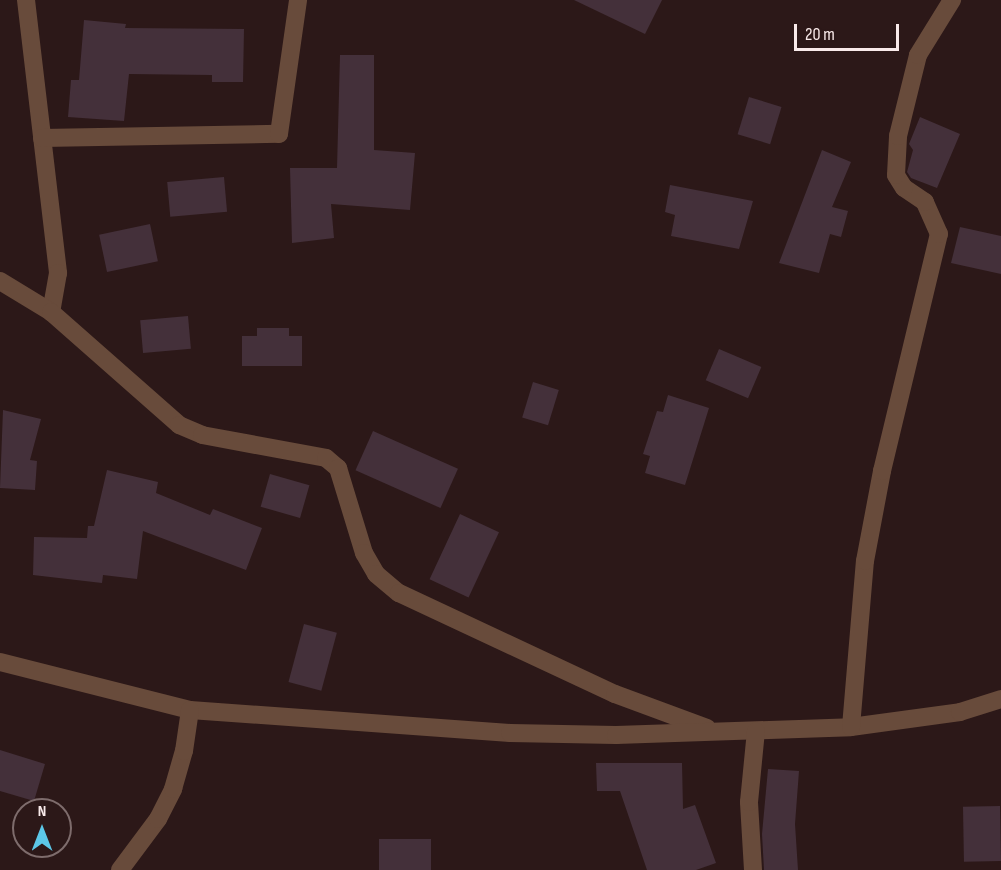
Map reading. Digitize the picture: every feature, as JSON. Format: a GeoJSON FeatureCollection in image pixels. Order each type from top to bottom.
{"type":"FeatureCollection","features":[{"type":"Feature","properties":{"kind":"street"},"geometry":{"type":"LineString","coordinates":[[26,0],[58,273],[51,312]]}},
{"type":"Feature","properties":{"kind":"street"},"geometry":{"type":"LineString","coordinates":[[42,138],[279,134],[298,0]]}},
{"type":"Feature","properties":{"kind":"street"},"geometry":{"type":"LineString","coordinates":[[851,727],[865,561],[882,471],[939,234],[925,202],[904,188],[896,175],[898,136],[918,56],[952,0]]}},
{"type":"Feature","properties":{"kind":"street"},"geometry":{"type":"LineString","coordinates":[[0,281],[51,312],[179,425],[202,435],[326,458],[338,468],[364,553],[376,574],[399,593],[615,694],[724,733]]}},
{"type":"Feature","properties":{"kind":"street"},"geometry":{"type":"LineString","coordinates":[[0,662],[190,710],[510,733],[724,733],[851,727],[960,712],[1001,699]]}},
{"type":"Feature","properties":{"kind":"street"},"geometry":{"type":"LineString","coordinates":[[120,870],[158,819],[173,789],[190,710]]}},
{"type":"Feature","properties":{"kind":"street"},"geometry":{"type":"LineString","coordinates":[[753,870],[749,802],[756,731]]}},
{"type":"Feature","properties":{"kind":"building"},"geometry":{"type":"Polygon","coordinates":[[[574,0],[662,0],[645,34],[574,0]]]}},
{"type":"Feature","properties":{"kind":"building"},"geometry":{"type":"Polygon","coordinates":[[[84,20],[126,24],[125,28],[244,29],[243,82],[212,82],[212,75],[129,74],[124,121],[68,117],[71,80],[79,80],[84,20]]]}},
{"type":"Feature","properties":{"kind":"building"},"geometry":{"type":"Polygon","coordinates":[[[340,55],[374,55],[374,150],[415,153],[410,210],[331,204],[334,238],[292,243],[290,168],[337,168],[340,55]]]}},
{"type":"Feature","properties":{"kind":"building"},"geometry":{"type":"Polygon","coordinates":[[[749,97],[782,107],[770,144],[738,134],[749,97]]]}},
{"type":"Feature","properties":{"kind":"building"},"geometry":{"type":"Polygon","coordinates":[[[920,117],[960,134],[937,188],[911,178],[907,172],[913,150],[909,144],[920,117]]]}},
{"type":"Feature","properties":{"kind":"building"},"geometry":{"type":"Polygon","coordinates":[[[822,150],[851,162],[832,207],[848,211],[841,237],[830,234],[819,273],[779,263],[822,150]]]}},
{"type":"Feature","properties":{"kind":"building"},"geometry":{"type":"Polygon","coordinates":[[[224,177],[227,212],[170,217],[167,182],[224,177]]]}},
{"type":"Feature","properties":{"kind":"building"},"geometry":{"type":"Polygon","coordinates":[[[670,185],[753,201],[739,249],[671,236],[675,215],[665,212],[670,185]]]}},
{"type":"Feature","properties":{"kind":"building"},"geometry":{"type":"Polygon","coordinates":[[[150,224],[158,261],[107,272],[99,235],[150,224]]]}},
{"type":"Feature","properties":{"kind":"building"},"geometry":{"type":"Polygon","coordinates":[[[960,227],[1001,236],[1001,274],[951,263],[960,227]]]}},
{"type":"Feature","properties":{"kind":"building"},"geometry":{"type":"Polygon","coordinates":[[[188,316],[191,349],[143,353],[140,320],[188,316]]]}},
{"type":"Feature","properties":{"kind":"building"},"geometry":{"type":"Polygon","coordinates":[[[257,328],[289,328],[289,336],[302,336],[302,366],[242,366],[242,336],[257,336],[257,328]]]}},
{"type":"Feature","properties":{"kind":"building"},"geometry":{"type":"Polygon","coordinates":[[[719,349],[761,367],[748,398],[706,380],[719,349]]]}},
{"type":"Feature","properties":{"kind":"building"},"geometry":{"type":"Polygon","coordinates":[[[533,382],[559,390],[548,425],[522,417],[533,382]]]}},
{"type":"Feature","properties":{"kind":"building"},"geometry":{"type":"Polygon","coordinates":[[[668,395],[709,408],[685,485],[645,473],[650,456],[643,454],[657,411],[663,412],[668,395]]]}},
{"type":"Feature","properties":{"kind":"building"},"geometry":{"type":"Polygon","coordinates":[[[3,410],[41,419],[30,460],[37,461],[35,490],[0,488],[3,410]]]}},
{"type":"Feature","properties":{"kind":"building"},"geometry":{"type":"Polygon","coordinates":[[[373,431],[458,469],[440,508],[356,470],[373,431]]]}},
{"type":"Feature","properties":{"kind":"building"},"geometry":{"type":"Polygon","coordinates":[[[107,470],[158,482],[156,493],[210,515],[213,509],[262,528],[246,570],[143,531],[137,579],[103,575],[102,583],[33,575],[34,537],[87,538],[88,526],[94,526],[107,470]]]}},
{"type":"Feature","properties":{"kind":"building"},"geometry":{"type":"Polygon","coordinates":[[[270,474],[309,485],[300,518],[261,507],[270,474]]]}},
{"type":"Feature","properties":{"kind":"building"},"geometry":{"type":"Polygon","coordinates":[[[460,514],[499,532],[469,597],[430,579],[460,514]]]}},
{"type":"Feature","properties":{"kind":"building"},"geometry":{"type":"Polygon","coordinates":[[[304,624],[337,633],[321,691],[288,682],[304,624]]]}},
{"type":"Feature","properties":{"kind":"building"},"geometry":{"type":"Polygon","coordinates":[[[0,750],[45,764],[35,798],[24,798],[0,791],[0,750]]]}},
{"type":"Feature","properties":{"kind":"building"},"geometry":{"type":"Polygon","coordinates":[[[596,763],[682,763],[683,809],[695,805],[716,863],[696,870],[647,870],[620,791],[597,791],[596,763]]]}},
{"type":"Feature","properties":{"kind":"building"},"geometry":{"type":"Polygon","coordinates":[[[768,769],[799,771],[795,824],[798,870],[764,870],[762,834],[768,769]]]}},
{"type":"Feature","properties":{"kind":"building"},"geometry":{"type":"Polygon","coordinates":[[[1000,806],[1001,861],[964,862],[963,807],[1000,806]]]}},
{"type":"Feature","properties":{"kind":"building"},"geometry":{"type":"Polygon","coordinates":[[[379,839],[431,839],[431,870],[379,870],[379,839]]]}}]}
